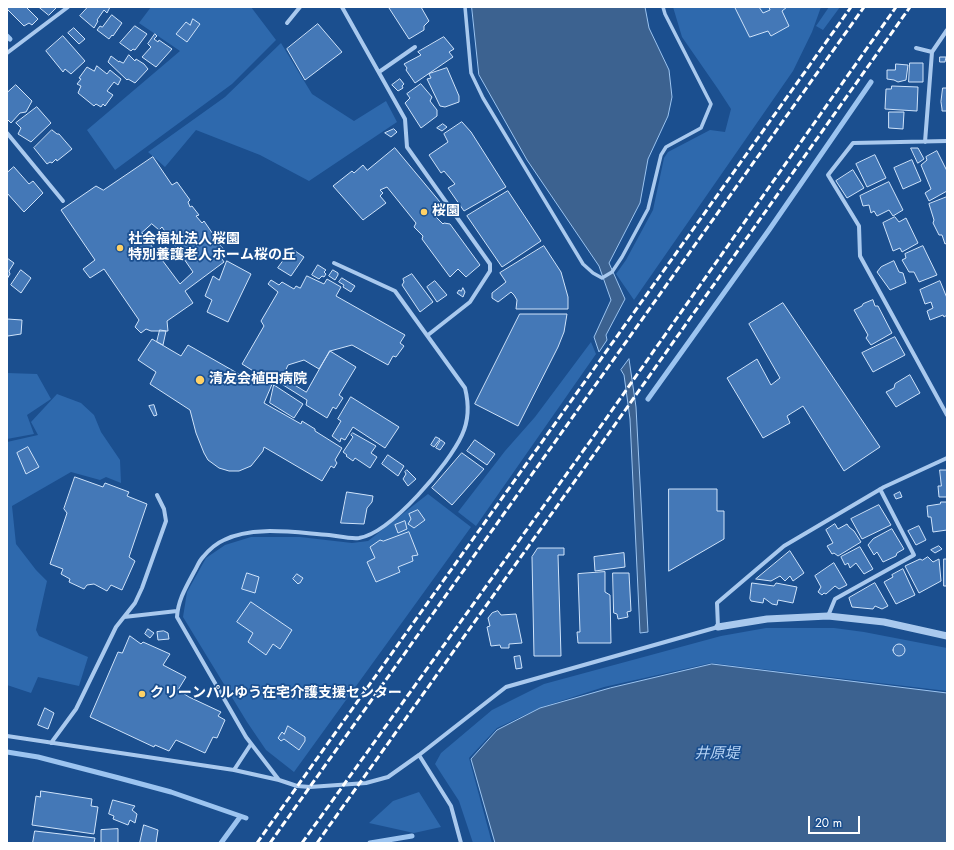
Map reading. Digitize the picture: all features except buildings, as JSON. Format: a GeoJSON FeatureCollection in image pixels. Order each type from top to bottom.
{"type":"FeatureCollection","features":[{"type":"Feature","properties":{"kind":"street"},"geometry":{"type":"LineString","coordinates":[[7,53],[68,7]]}},
{"type":"Feature","properties":{"kind":"street"},"geometry":{"type":"LineString","coordinates":[[287,23],[300,7]]}},
{"type":"Feature","properties":{"kind":"street"},"geometry":{"type":"LineString","coordinates":[[342,7],[405,119],[407,147],[490,264],[490,271],[470,302],[428,335]]}},
{"type":"Feature","properties":{"kind":"street"},"geometry":{"type":"LineString","coordinates":[[465,7],[471,73],[483,98],[583,264],[593,274],[602,278],[612,272],[622,258],[648,210],[661,155],[666,147],[701,128],[711,104],[665,14],[663,7]]}},
{"type":"Feature","properties":{"kind":"street"},"geometry":{"type":"LineString","coordinates":[[925,142],[932,52],[947,30]]}},
{"type":"Feature","properties":{"kind":"street"},"geometry":{"type":"LineString","coordinates":[[379,72],[415,47]]}},
{"type":"Feature","properties":{"kind":"street"},"geometry":{"type":"LineString","coordinates":[[916,48],[932,52]]}},
{"type":"Feature","properties":{"kind":"street"},"geometry":{"type":"LineString","coordinates":[[7,133],[63,201]]}},
{"type":"Feature","properties":{"kind":"street"},"geometry":{"type":"LineString","coordinates":[[946,142],[853,143],[828,175],[860,226],[860,256],[947,414]]}},
{"type":"Feature","properties":{"kind":"street"},"geometry":{"type":"LineString","coordinates":[[279,780],[251,744],[177,617],[177,611],[182,593],[202,557],[224,540],[248,533],[274,531],[359,538],[374,532],[407,507],[429,484],[456,446],[468,417],[468,400],[465,388],[395,291],[334,262]]}},
{"type":"Feature","properties":{"kind":"street"},"geometry":{"type":"LineString","coordinates":[[718,628],[717,603],[784,546],[880,489],[947,458]]}},
{"type":"Feature","properties":{"kind":"street"},"geometry":{"type":"LineString","coordinates":[[828,616],[835,599],[914,555],[880,489]]}},
{"type":"Feature","properties":{"kind":"street"},"geometry":{"type":"LineString","coordinates":[[51,743],[76,709],[116,627],[135,603],[142,588],[166,521],[164,508],[157,495]]}},
{"type":"Feature","properties":{"kind":"street"},"geometry":{"type":"LineString","coordinates":[[124,617],[177,611]]}},
{"type":"Feature","properties":{"kind":"street"},"geometry":{"type":"LineString","coordinates":[[7,736],[234,770],[279,780],[297,786],[310,787],[366,783],[388,777],[419,755],[506,687],[718,628],[767,619],[828,616],[884,622],[947,636]]}},
{"type":"Feature","properties":{"kind":"street"},"geometry":{"type":"LineString","coordinates":[[234,770],[251,744]]}},
{"type":"Feature","properties":{"kind":"street"},"geometry":{"type":"LineString","coordinates":[[419,755],[451,806],[461,843]]}},
{"type":"Feature","properties":{"kind":"shaded area"},"geometry":{"type":"Polygon","coordinates":[[[151,7],[251,7],[276,40],[232,84],[115,170],[87,130],[180,51],[139,23],[151,7]]]}},
{"type":"Feature","properties":{"kind":"shaded area"},"geometry":{"type":"Polygon","coordinates":[[[673,7],[821,7],[812,32],[793,71],[634,300],[616,274],[626,260],[653,210],[664,158],[668,152],[710,130],[725,132],[731,109],[682,37],[673,7]]]}},
{"type":"Feature","properties":{"kind":"shaded area"},"geometry":{"type":"Polygon","coordinates":[[[829,7],[840,7],[823,30],[816,26],[829,7]]]}},
{"type":"Feature","properties":{"kind":"shaded area"},"geometry":{"type":"Polygon","coordinates":[[[281,43],[312,94],[354,121],[386,101],[397,122],[309,181],[260,155],[196,130],[165,167],[148,152],[225,97],[281,43]]]}},
{"type":"Feature","properties":{"kind":"shaded area"},"geometry":{"type":"Polygon","coordinates":[[[591,342],[596,354],[476,526],[458,512],[505,451],[535,417],[591,342]]]}},
{"type":"Feature","properties":{"kind":"shaded area"},"geometry":{"type":"Polygon","coordinates":[[[7,373],[37,374],[51,399],[27,415],[34,434],[7,439],[7,373]]]}},
{"type":"Feature","properties":{"kind":"shaded area"},"geometry":{"type":"Polygon","coordinates":[[[57,394],[81,403],[94,415],[101,432],[120,460],[121,483],[106,477],[100,480],[71,472],[12,506],[16,544],[36,570],[47,581],[36,630],[39,636],[88,657],[79,686],[38,677],[31,693],[7,685],[7,442],[38,435],[31,422],[57,394]]]}},
{"type":"Feature","properties":{"kind":"shaded area"},"geometry":{"type":"Polygon","coordinates":[[[428,494],[471,527],[294,772],[266,750],[247,722],[183,617],[187,592],[206,558],[225,545],[251,537],[300,537],[352,543],[368,541],[428,494]]]}},
{"type":"Feature","properties":{"kind":"shaded area"},"geometry":{"type":"Polygon","coordinates":[[[766,628],[834,628],[864,632],[947,648],[947,691],[711,663],[604,687],[542,707],[497,728],[469,758],[492,843],[473,843],[459,801],[435,764],[441,753],[492,710],[544,684],[721,636],[766,628]]]}},
{"type":"Feature","properties":{"kind":"shaded area"},"geometry":{"type":"Polygon","coordinates":[[[419,792],[441,827],[414,833],[369,823],[393,801],[419,792]]]}},
{"type":"Feature","properties":{"kind":"water"},"geometry":{"type":"Polygon","coordinates":[[[472,7],[645,7],[649,28],[669,70],[672,97],[668,116],[648,159],[640,203],[609,263],[625,299],[606,335],[607,340],[599,352],[594,337],[611,300],[599,266],[527,160],[479,75],[472,7]]]}},
{"type":"Feature","properties":{"kind":"water"},"geometry":{"type":"Polygon","coordinates":[[[629,359],[636,407],[648,632],[640,633],[630,419],[624,375],[621,370],[629,359]]]}},
{"type":"Feature","properties":{"kind":"water","name":"井原堤"},"geometry":{"type":"Polygon","coordinates":[[[712,664],[947,693],[947,843],[495,843],[471,759],[497,730],[540,708],[610,688],[712,664]]]}},
{"type":"Feature","properties":{"kind":"waterway"},"geometry":{"type":"LineString","coordinates":[[7,36],[10,39]]}},
{"type":"Feature","properties":{"kind":"waterway"},"geometry":{"type":"LineString","coordinates":[[648,399],[769,230],[871,82]]}},
{"type":"Feature","properties":{"kind":"waterway"},"geometry":{"type":"LineString","coordinates":[[7,752],[38,757],[171,792],[246,818]]}},
{"type":"Feature","properties":{"kind":"waterway"},"geometry":{"type":"LineString","coordinates":[[221,843],[240,817]]}},
{"type":"Feature","properties":{"kind":"waterway"},"geometry":{"type":"LineString","coordinates":[[370,843],[412,836]]}},
{"type":"Feature","properties":{"kind":"railway"},"geometry":{"type":"LineString","coordinates":[[257,843],[851,7]]}},
{"type":"Feature","properties":{"kind":"railway"},"geometry":{"type":"LineString","coordinates":[[270,843],[864,7]]}},
{"type":"Feature","properties":{"kind":"railway"},"geometry":{"type":"LineString","coordinates":[[302,843],[591,440],[896,7]]}},
{"type":"Feature","properties":{"kind":"railway"},"geometry":{"type":"LineString","coordinates":[[317,843],[910,7]]}},
{"type":"Feature","properties":{"kind":"place","name":"桜園"},"geometry":{"type":"Point","coordinates":[424,212]}},
{"type":"Feature","properties":{"kind":"place","name":"社会福祉法人桜園 特別養護老人ホーム桜の丘"},"geometry":{"type":"Point","coordinates":[120,248]}},
{"type":"Feature","properties":{"kind":"place","name":"清友会植田病院"},"geometry":{"type":"Point","coordinates":[200,380]}},
{"type":"Feature","properties":{"kind":"place","name":"クリーンパルゆう在宅介護支援センター"},"geometry":{"type":"Point","coordinates":[142,694]}}]}
